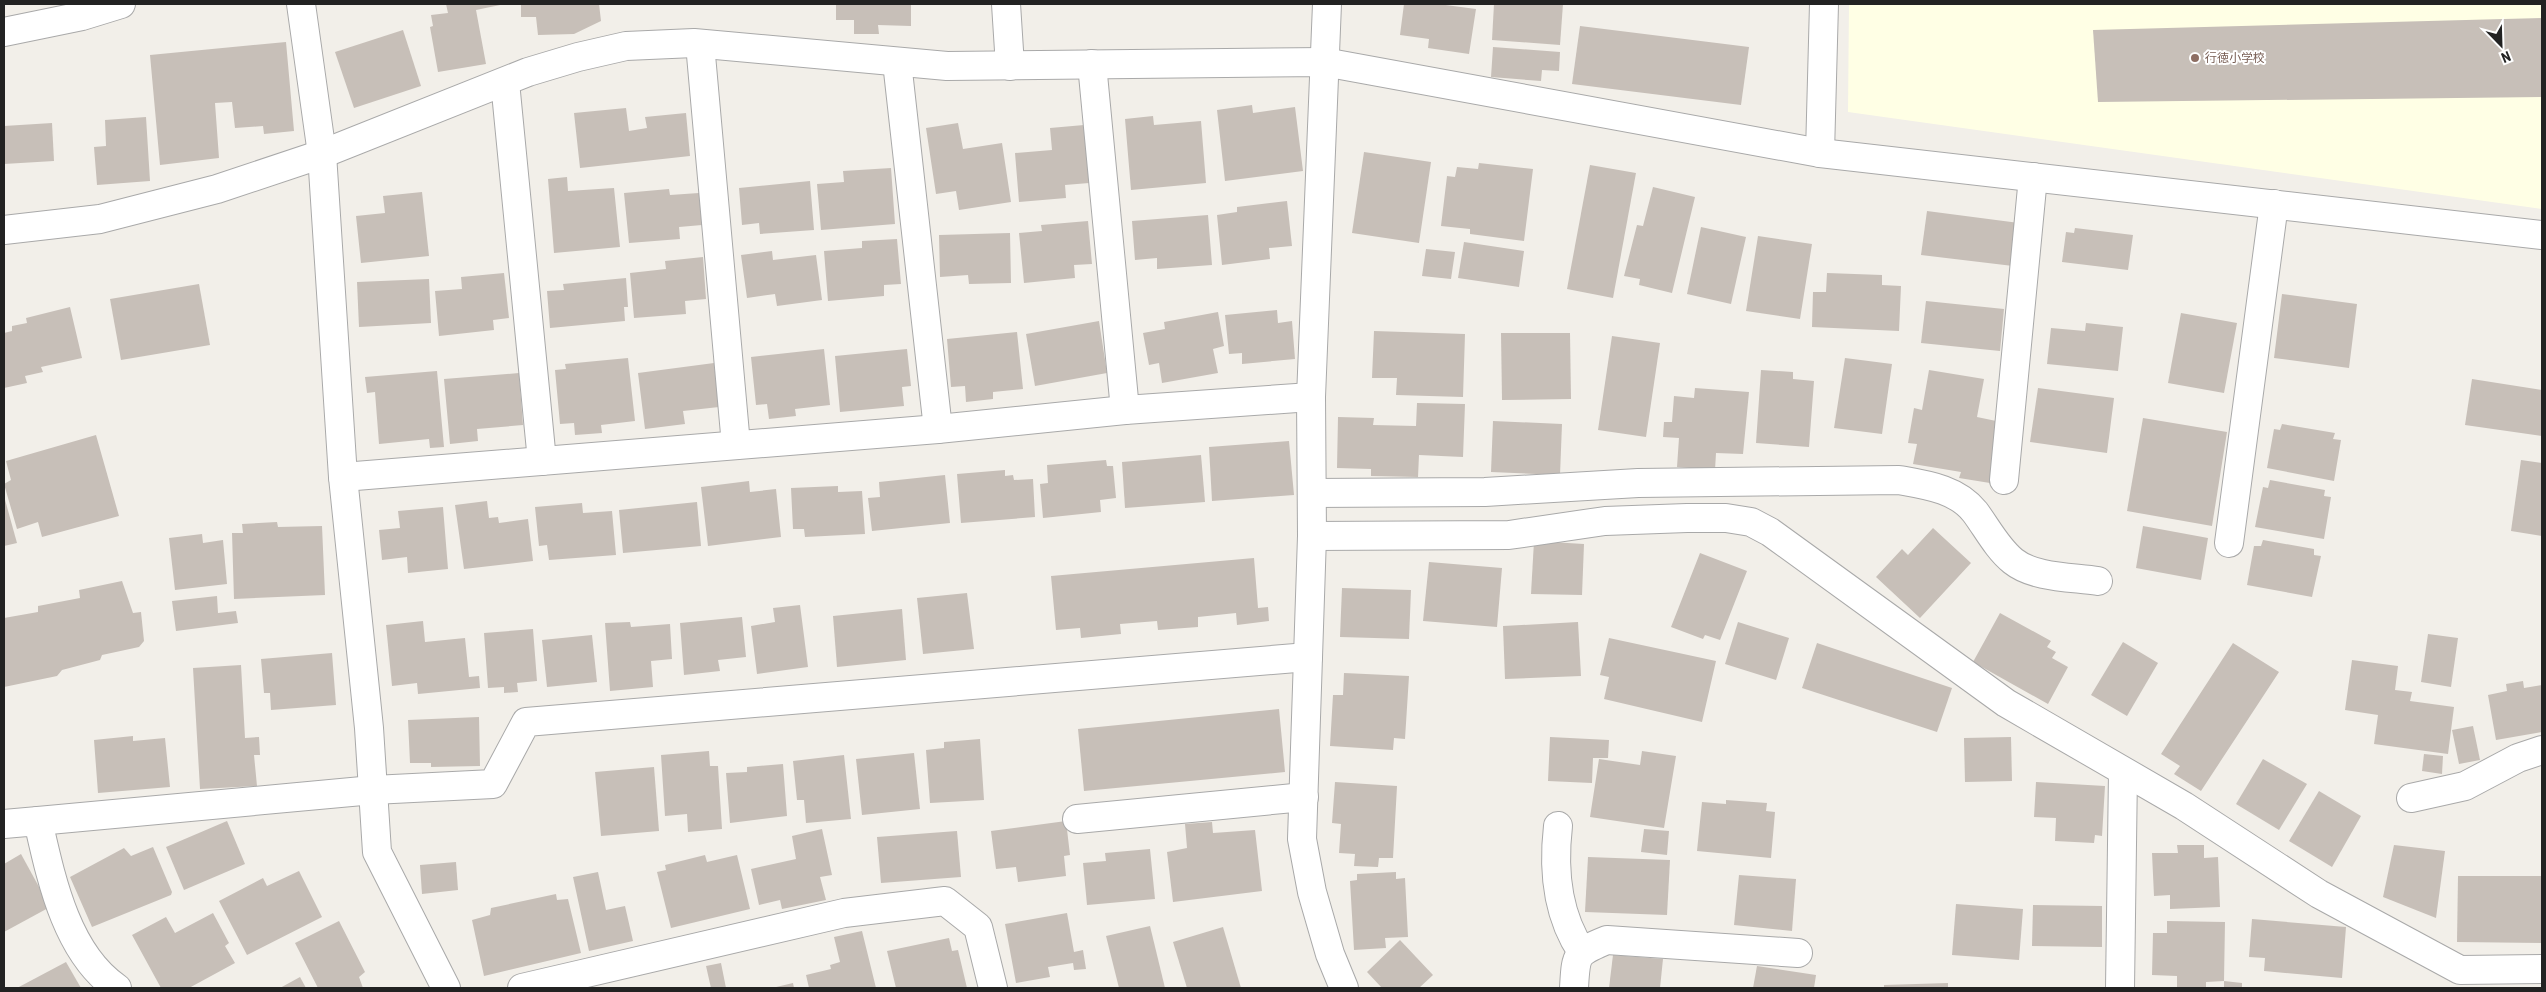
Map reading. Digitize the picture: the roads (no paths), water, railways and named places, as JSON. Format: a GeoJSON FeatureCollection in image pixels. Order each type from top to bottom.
{"type":"FeatureCollection","features":[{"type":"Feature","properties":{"kind":"street"},"geometry":{"type":"LineString","coordinates":[[4,32],[82,16],[121,4]]}},
{"type":"Feature","properties":{"kind":"street"},"geometry":{"type":"LineString","coordinates":[[301,4],[322,154],[343,477],[374,790],[377,852],[446,988]]}},
{"type":"Feature","properties":{"kind":"street"},"geometry":{"type":"LineString","coordinates":[[1006,4],[1010,66]]}},
{"type":"Feature","properties":{"kind":"street"},"geometry":{"type":"LineString","coordinates":[[1327,4],[1311,397],[1312,536],[1302,840],[1312,892],[1330,954],[1344,988]]}},
{"type":"Feature","properties":{"kind":"street"},"geometry":{"type":"LineString","coordinates":[[1820,153],[1824,4]]}},
{"type":"Feature","properties":{"kind":"street"},"geometry":{"type":"LineString","coordinates":[[4,230],[100,219],[218,189],[322,154],[556,63],[626,46],[700,44],[948,66],[1324,62],[1820,153],[2542,235]]}},
{"type":"Feature","properties":{"kind":"street"},"geometry":{"type":"LineString","coordinates":[[700,44],[736,445]]}},
{"type":"Feature","properties":{"kind":"street"},"geometry":{"type":"LineString","coordinates":[[897,62],[938,428]]}},
{"type":"Feature","properties":{"kind":"street"},"geometry":{"type":"LineString","coordinates":[[1092,64],[1125,410]]}},
{"type":"Feature","properties":{"kind":"street"},"geometry":{"type":"LineString","coordinates":[[505,82],[542,461]]}},
{"type":"Feature","properties":{"kind":"street"},"geometry":{"type":"LineString","coordinates":[[2004,480],[2032,177]]}},
{"type":"Feature","properties":{"kind":"street"},"geometry":{"type":"LineString","coordinates":[[2229,543],[2274,204]]}},
{"type":"Feature","properties":{"kind":"street"},"geometry":{"type":"LineString","coordinates":[[343,477],[938,428],[1125,410],[1311,397]]}},
{"type":"Feature","properties":{"kind":"street"},"geometry":{"type":"LineString","coordinates":[[1312,493],[1485,492],[1638,483],[1899,480],[1933,486],[1954,494],[1968,504],[2009,557],[2027,569],[2050,575],[2098,581]]}},
{"type":"Feature","properties":{"kind":"street"},"geometry":{"type":"LineString","coordinates":[[1312,536],[1509,535],[1605,521],[1687,518],[1726,518],[1752,522],[1770,532],[2006,703],[2226,832],[2319,894],[2460,979],[2542,969]]}},
{"type":"Feature","properties":{"kind":"street"},"geometry":{"type":"LineString","coordinates":[[4,824],[374,790],[494,784],[526,722],[1308,657]]}},
{"type":"Feature","properties":{"kind":"street"},"geometry":{"type":"LineString","coordinates":[[2411,798],[2465,786],[2518,758],[2542,750]]}},
{"type":"Feature","properties":{"kind":"street"},"geometry":{"type":"LineString","coordinates":[[2120,988],[2123,772]]}},
{"type":"Feature","properties":{"kind":"street"},"geometry":{"type":"LineString","coordinates":[[1077,819],[1304,798]]}},
{"type":"Feature","properties":{"kind":"street"},"geometry":{"type":"LineString","coordinates":[[38,821],[45,854],[63,911],[77,942],[96,969],[117,988]]}},
{"type":"Feature","properties":{"kind":"street"},"geometry":{"type":"LineString","coordinates":[[1558,826],[1555,854],[1557,887],[1572,935],[1582,952]]}},
{"type":"Feature","properties":{"kind":"street"},"geometry":{"type":"LineString","coordinates":[[522,988],[844,913],[945,902],[978,927],[992,988]]}},
{"type":"Feature","properties":{"kind":"street"},"geometry":{"type":"LineString","coordinates":[[1574,988],[1575,961],[1582,952],[1607,940],[1798,953]]}},
{"type":"Feature","properties":{"kind":"place","name":"行徳小学校"},"geometry":{"type":"Point","coordinates":[2195,58]}}]}
